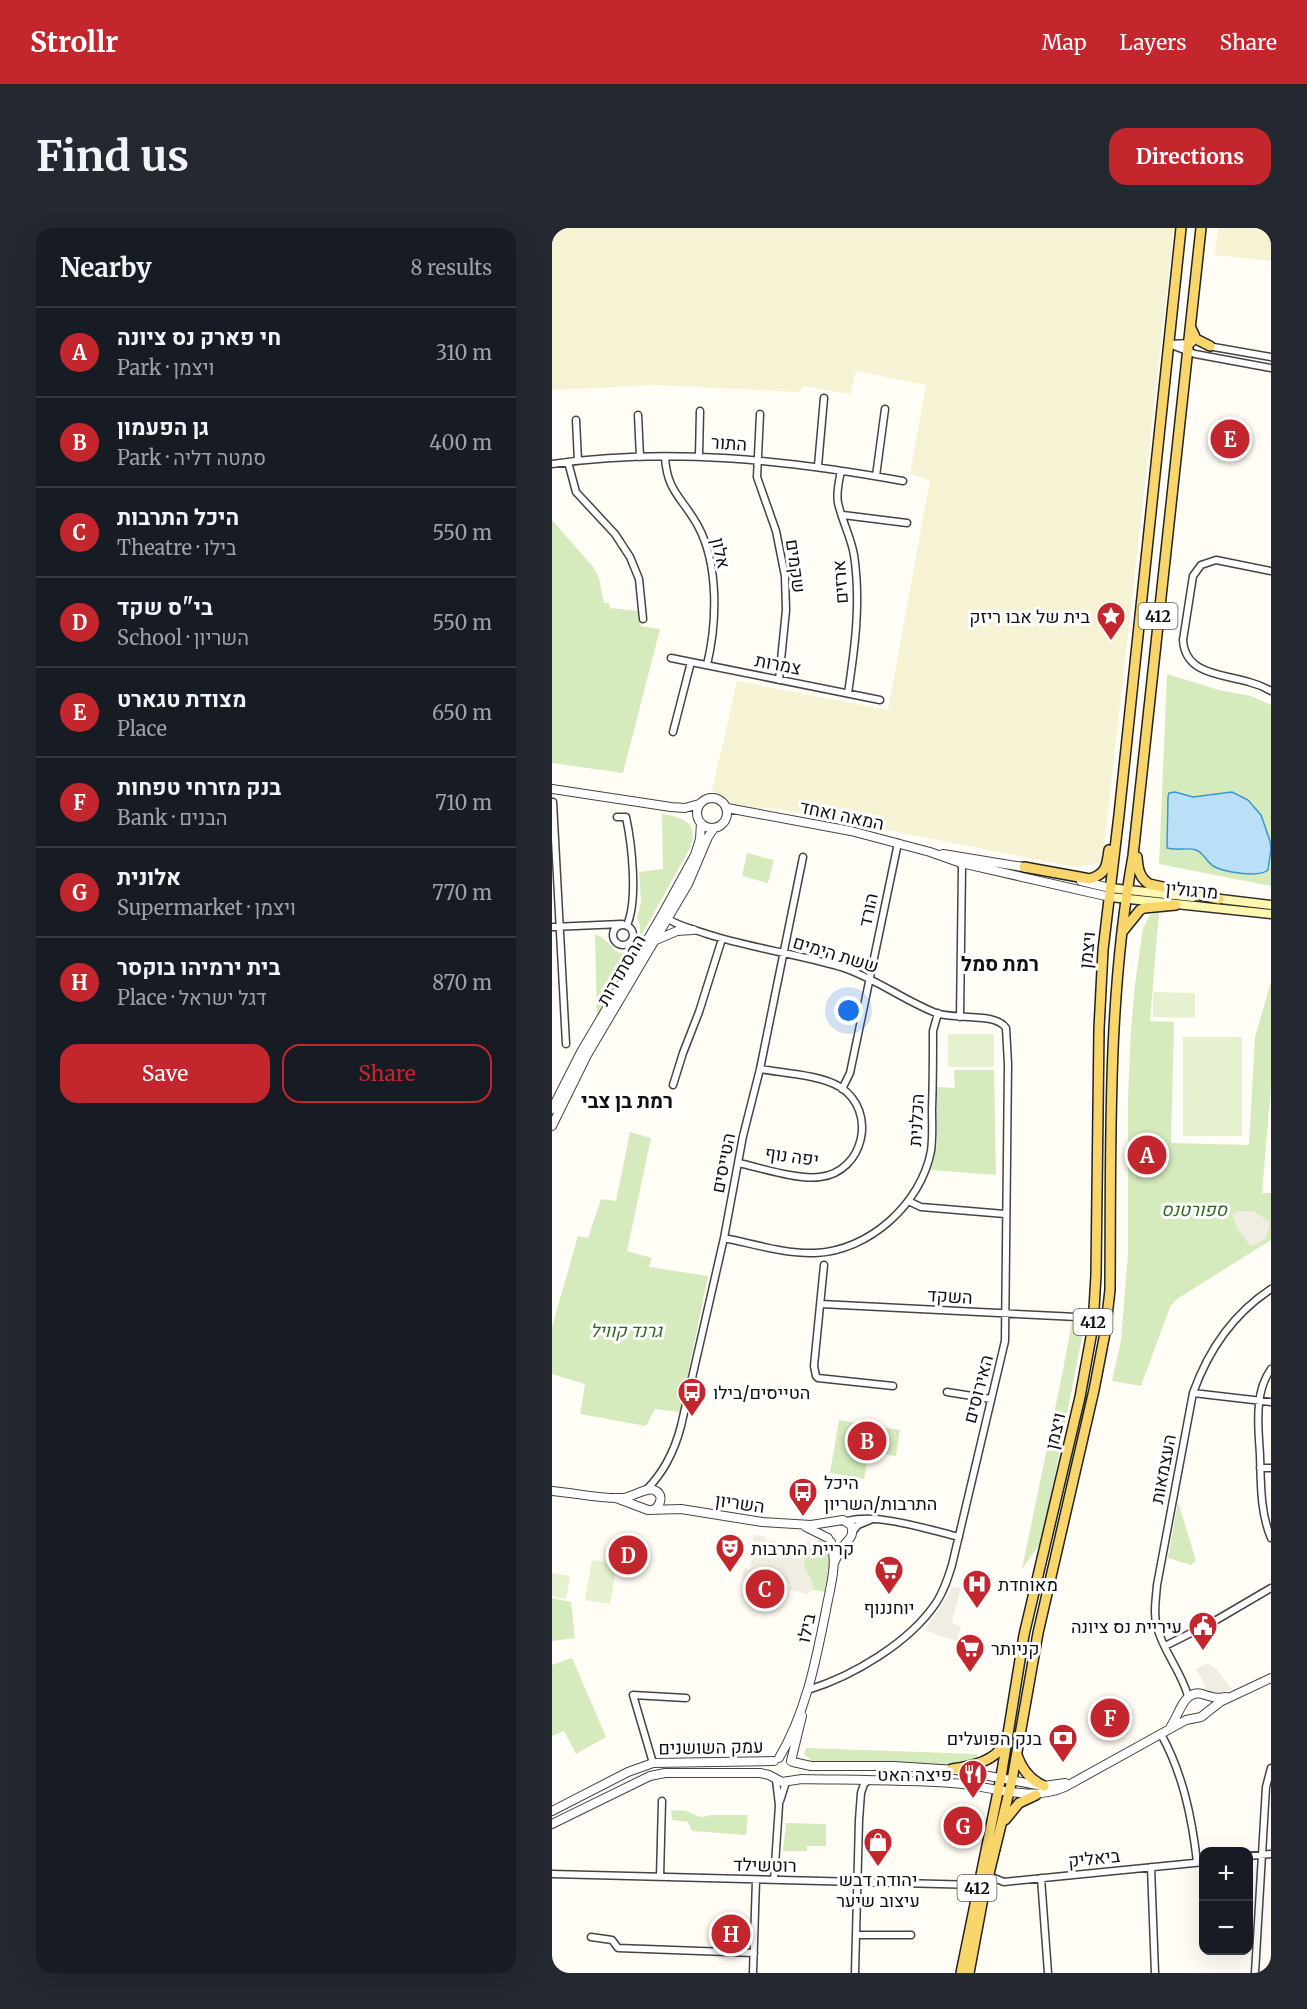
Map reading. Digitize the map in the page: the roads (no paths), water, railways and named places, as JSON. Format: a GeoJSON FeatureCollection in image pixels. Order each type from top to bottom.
{"type":"FeatureCollection","features":[{"type":"Feature","properties":{"kind":"main road","name":"412"},"geometry":{"type":"LineString","coordinates":[[1110,893],[1181,228]]}},
{"type":"Feature","properties":{"kind":"main road","name":"412"},"geometry":{"type":"LineString","coordinates":[[1131,896],[1201,228]]}},
{"type":"Feature","properties":{"kind":"main road"},"geometry":{"type":"LineString","coordinates":[[1190,324],[1196,339],[1210,346]]}},
{"type":"Feature","properties":{"kind":"main road"},"geometry":{"type":"LineString","coordinates":[[1024,867],[1090,879],[1100,876],[1106,867],[1133,685]]}},
{"type":"Feature","properties":{"kind":"main road"},"geometry":{"type":"LineString","coordinates":[[1137,823],[1138,869],[1143,880],[1161,887],[1219,899]]}},
{"type":"Feature","properties":{"kind":"main road","name":"מרגולין"},"geometry":{"type":"LineString","coordinates":[[1110,893],[1176,905],[1271,914]]}},
{"type":"Feature","properties":{"kind":"main road","name":"ויצמן"},"geometry":{"type":"LineString","coordinates":[[961,1973],[1001,1777],[1024,1635],[1080,1397],[1093,1326],[1096,1275],[1096,1134],[1100,1008],[1103,950],[1110,893]]}},
{"type":"Feature","properties":{"kind":"main road","name":"מרגולין"},"geometry":{"type":"LineString","coordinates":[[1131,896],[1219,899],[1271,904]]}},
{"type":"Feature","properties":{"kind":"main road","name":"ויצמן"},"geometry":{"type":"LineString","coordinates":[[969,1973],[1012,1780],[1038,1633],[1094,1390],[1107,1312],[1110,1290],[1113,1032],[1121,933],[1131,896]]}},
{"type":"Feature","properties":{"kind":"main road"},"geometry":{"type":"LineString","coordinates":[[1121,933],[1140,910],[1176,905]]}},
{"type":"Feature","properties":{"kind":"main road"},"geometry":{"type":"LineString","coordinates":[[952,1769],[986,1760],[997,1753],[1008,1738]]}},
{"type":"Feature","properties":{"kind":"main road"},"geometry":{"type":"LineString","coordinates":[[1016,1754],[1027,1775],[1044,1785]]}},
{"type":"Feature","properties":{"kind":"main road"},"geometry":{"type":"LineString","coordinates":[[1002,1825],[1018,1803],[1036,1794]]}},
{"type":"Feature","properties":{"kind":"street"},"geometry":{"type":"LineString","coordinates":[[1168,344],[1271,368]]}},
{"type":"Feature","properties":{"kind":"street"},"geometry":{"type":"LineString","coordinates":[[1188,347],[1210,346],[1271,357]]}},
{"type":"Feature","properties":{"kind":"street"},"geometry":{"type":"LineString","coordinates":[[818,466],[824,398]]}},
{"type":"Feature","properties":{"kind":"street"},"geometry":{"type":"LineString","coordinates":[[876,476],[885,409]]}},
{"type":"Feature","properties":{"kind":"street"},"geometry":{"type":"LineString","coordinates":[[699,456],[700,411]]}},
{"type":"Feature","properties":{"kind":"street","name":"שקמים"},"geometry":{"type":"LineString","coordinates":[[760,414],[758,483],[776,531],[785,576],[786,610],[779,680]]}},
{"type":"Feature","properties":{"kind":"street"},"geometry":{"type":"LineString","coordinates":[[639,415],[640,457]]}},
{"type":"Feature","properties":{"kind":"street"},"geometry":{"type":"LineString","coordinates":[[576,420],[578,461]]}},
{"type":"Feature","properties":{"kind":"street","name":"התור"},"geometry":{"type":"LineString","coordinates":[[552,464],[640,457],[699,456],[818,466],[903,481]]}},
{"type":"Feature","properties":{"kind":"street","name":"אלון"},"geometry":{"type":"LineString","coordinates":[[665,457],[669,483],[699,529],[709,558],[714,625],[706,665]]}},
{"type":"Feature","properties":{"kind":"street"},"geometry":{"type":"LineString","coordinates":[[568,462],[576,492],[609,526],[630,557],[639,579],[644,619]]}},
{"type":"Feature","properties":{"kind":"street","name":"ארזים"},"geometry":{"type":"LineString","coordinates":[[841,471],[837,496],[854,555],[857,592],[856,645],[848,693]]}},
{"type":"Feature","properties":{"kind":"street"},"geometry":{"type":"LineString","coordinates":[[843,515],[907,523]]}},
{"type":"Feature","properties":{"kind":"street"},"geometry":{"type":"LineString","coordinates":[[1271,571],[1216,560],[1205,562],[1197,568],[1191,581],[1183,640],[1183,647],[1188,658],[1198,667],[1250,682],[1271,691]]}},
{"type":"Feature","properties":{"kind":"street","name":"צמרות"},"geometry":{"type":"LineString","coordinates":[[671,658],[880,700]]}},
{"type":"Feature","properties":{"kind":"street"},"geometry":{"type":"LineString","coordinates":[[673,732],[691,662]]}},
{"type":"Feature","properties":{"kind":"street"},"geometry":{"type":"LineString","coordinates":[[552,789],[685,808],[713,797],[722,800],[727,808],[726,819],[719,827],[714,828],[705,826],[699,820],[671,807]]}},
{"type":"Feature","properties":{"kind":"street"},"geometry":{"type":"LineString","coordinates":[[554,802],[556,927],[566,1044]]}},
{"type":"Feature","properties":{"kind":"street"},"geometry":{"type":"LineString","coordinates":[[699,804],[697,808],[699,820]]}},
{"type":"Feature","properties":{"kind":"street","name":"המאה ואחד"},"geometry":{"type":"LineString","coordinates":[[727,808],[803,821],[960,860],[1110,893]]}},
{"type":"Feature","properties":{"kind":"street","name":"המאה ואחד"},"geometry":{"type":"LineString","coordinates":[[726,819],[748,812]]}},
{"type":"Feature","properties":{"kind":"street"},"geometry":{"type":"LineString","coordinates":[[614,940],[613,930],[625,925],[633,906],[630,842],[626,818],[617,817]]}},
{"type":"Feature","properties":{"kind":"street","name":"ההסתדרות"},"geometry":{"type":"LineString","coordinates":[[552,1126],[587,1055],[655,941],[695,855],[700,839],[699,820]]}},
{"type":"Feature","properties":{"kind":"street","name":"ההסתדרות"},"geometry":{"type":"LineString","coordinates":[[552,1109],[581,1052],[688,884],[714,828]]}},
{"type":"Feature","properties":{"kind":"street","name":"הורד"},"geometry":{"type":"LineString","coordinates":[[842,1089],[850,1073],[898,843]]}},
{"type":"Feature","properties":{"kind":"street","name":"הטייסים"},"geometry":{"type":"LineString","coordinates":[[645,1491],[661,1472],[675,1446],[681,1426],[724,1238],[803,857]]}},
{"type":"Feature","properties":{"kind":"street"},"geometry":{"type":"LineString","coordinates":[[960,860],[960,1017]]}},
{"type":"Feature","properties":{"kind":"street","name":"המאה ואחד"},"geometry":{"type":"LineString","coordinates":[[960,860],[1024,867],[1110,893]]}},
{"type":"Feature","properties":{"kind":"street","name":"ששת הימים"},"geometry":{"type":"LineString","coordinates":[[665,917],[693,930],[722,939],[840,967],[938,1013],[1000,1021]]}},
{"type":"Feature","properties":{"kind":"street"},"geometry":{"type":"LineString","coordinates":[[556,927],[625,925],[633,931],[632,940],[628,944],[621,945],[610,933],[596,926]]}},
{"type":"Feature","properties":{"kind":"street"},"geometry":{"type":"LineString","coordinates":[[655,941],[677,931],[693,930]]}},
{"type":"Feature","properties":{"kind":"street"},"geometry":{"type":"LineString","coordinates":[[673,1086],[722,939]]}},
{"type":"Feature","properties":{"kind":"street","name":"הכלנית"},"geometry":{"type":"LineString","coordinates":[[724,1238],[800,1252],[829,1251],[851,1245],[867,1237],[891,1219],[908,1201],[922,1178],[931,1150],[933,1031],[938,1013]]}},
{"type":"Feature","properties":{"kind":"street","name":"האירוסים"},"geometry":{"type":"LineString","coordinates":[[808,1690],[825,1684],[889,1650],[919,1622],[937,1601],[945,1586],[1004,1352],[1008,1064],[1006,1028],[1000,1021]]}},
{"type":"Feature","properties":{"kind":"street"},"geometry":{"type":"LineString","coordinates":[[760,1069],[816,1079],[842,1089]]}},
{"type":"Feature","properties":{"kind":"street","name":"יפה נוף"},"geometry":{"type":"LineString","coordinates":[[739,1163],[805,1177],[825,1176],[838,1171],[855,1153],[861,1142],[863,1131],[860,1110],[842,1089]]}},
{"type":"Feature","properties":{"kind":"street"},"geometry":{"type":"LineString","coordinates":[[908,1201],[921,1207],[1005,1214]]}},
{"type":"Feature","properties":{"kind":"street"},"geometry":{"type":"LineString","coordinates":[[824,1265],[814,1366],[816,1376],[893,1386]]}},
{"type":"Feature","properties":{"kind":"street","name":"העצמאות"},"geometry":{"type":"LineString","coordinates":[[1193,1697],[1165,1646],[1156,1627],[1155,1617],[1157,1585],[1193,1393],[1213,1348],[1225,1332],[1252,1303],[1271,1289]]}},
{"type":"Feature","properties":{"kind":"street","name":"השקד"},"geometry":{"type":"LineString","coordinates":[[820,1304],[1077,1317]]}},
{"type":"Feature","properties":{"kind":"street"},"geometry":{"type":"LineString","coordinates":[[1271,1369],[1267,1374],[1259,1402],[1263,1505],[1271,1538]]}},
{"type":"Feature","properties":{"kind":"street"},"geometry":{"type":"LineString","coordinates":[[947,1392],[991,1400]]}},
{"type":"Feature","properties":{"kind":"street"},"geometry":{"type":"LineString","coordinates":[[1193,1393],[1271,1402]]}},
{"type":"Feature","properties":{"kind":"street"},"geometry":{"type":"LineString","coordinates":[[1260,1468],[1271,1468]]}},
{"type":"Feature","properties":{"kind":"street","name":"הטייסים"},"geometry":{"type":"LineString","coordinates":[[660,1496],[661,1472]]}},
{"type":"Feature","properties":{"kind":"street"},"geometry":{"type":"LineString","coordinates":[[552,1491],[616,1498],[630,1497],[655,1490],[660,1496],[660,1504],[655,1509],[648,1510],[616,1498]]}},
{"type":"Feature","properties":{"kind":"street"},"geometry":{"type":"LineString","coordinates":[[642,1506],[640,1499],[645,1491]]}},
{"type":"Feature","properties":{"kind":"street","name":"השריון"},"geometry":{"type":"LineString","coordinates":[[660,1496],[667,1504],[681,1509]]}},
{"type":"Feature","properties":{"kind":"street","name":"השריון"},"geometry":{"type":"LineString","coordinates":[[655,1509],[681,1509],[749,1520],[796,1524],[830,1523]]}},
{"type":"Feature","properties":{"kind":"street"},"geometry":{"type":"LineString","coordinates":[[877,1519],[864,1522],[853,1531],[850,1540],[844,1544],[837,1545],[830,1540],[827,1528],[830,1523],[840,1519],[847,1521],[860,1518],[877,1519],[959,1537]]}},
{"type":"Feature","properties":{"kind":"street"},"geometry":{"type":"LineString","coordinates":[[847,1521],[853,1531]]}},
{"type":"Feature","properties":{"kind":"street","name":"השריון"},"geometry":{"type":"LineString","coordinates":[[796,1524],[816,1531],[830,1540]]}},
{"type":"Feature","properties":{"kind":"street","name":"בילו"},"geometry":{"type":"LineString","coordinates":[[830,1540],[834,1563]]}},
{"type":"Feature","properties":{"kind":"street","name":"בילו"},"geometry":{"type":"LineString","coordinates":[[792,1762],[820,1640],[834,1563],[844,1544]]}},
{"type":"Feature","properties":{"kind":"street"},"geometry":{"type":"LineString","coordinates":[[1165,1646],[1213,1622],[1271,1588]]}},
{"type":"Feature","properties":{"kind":"street"},"geometry":{"type":"LineString","coordinates":[[774,1778],[788,1781],[868,1780],[954,1783],[1009,1792],[1036,1794],[1054,1792],[1164,1732],[1194,1717],[1201,1717],[1235,1695],[1271,1678]]}},
{"type":"Feature","properties":{"kind":"street"},"geometry":{"type":"LineString","coordinates":[[653,1763],[633,1695],[686,1698]]}},
{"type":"Feature","properties":{"kind":"street"},"geometry":{"type":"LineString","coordinates":[[1193,1697],[1222,1698],[1235,1695]]}},
{"type":"Feature","properties":{"kind":"street"},"geometry":{"type":"LineString","coordinates":[[1193,1697],[1209,1704],[1207,1712]]}},
{"type":"Feature","properties":{"kind":"street"},"geometry":{"type":"LineString","coordinates":[[1193,1697],[1185,1711],[1194,1717]]}},
{"type":"Feature","properties":{"kind":"street"},"geometry":{"type":"LineString","coordinates":[[1164,1732],[1193,1697]]}},
{"type":"Feature","properties":{"kind":"street","name":"בילו"},"geometry":{"type":"LineString","coordinates":[[776,1760],[805,1699]]}},
{"type":"Feature","properties":{"kind":"street"},"geometry":{"type":"LineString","coordinates":[[1164,1732],[1183,1787],[1199,1858]]}},
{"type":"Feature","properties":{"kind":"street"},"geometry":{"type":"LineString","coordinates":[[774,1880],[779,1805],[771,1767],[776,1760],[787,1758],[792,1762],[811,1766],[952,1769],[1044,1785],[1074,1781]]}},
{"type":"Feature","properties":{"kind":"street","name":"עמק השושנים"},"geometry":{"type":"LineString","coordinates":[[552,1811],[628,1772],[653,1763],[776,1760]]}},
{"type":"Feature","properties":{"kind":"street"},"geometry":{"type":"LineString","coordinates":[[779,1805],[788,1781],[795,1772],[792,1762]]}},
{"type":"Feature","properties":{"kind":"street"},"geometry":{"type":"LineString","coordinates":[[1255,1973],[1267,1778],[1271,1768]]}},
{"type":"Feature","properties":{"kind":"street","name":"עמק השושנים"},"geometry":{"type":"LineString","coordinates":[[552,1824],[650,1776],[665,1773],[760,1773],[774,1778]]}},
{"type":"Feature","properties":{"kind":"street"},"geometry":{"type":"LineString","coordinates":[[855,1973],[861,1793],[868,1780]]}},
{"type":"Feature","properties":{"kind":"street"},"geometry":{"type":"LineString","coordinates":[[660,1877],[662,1801]]}},
{"type":"Feature","properties":{"kind":"street"},"geometry":{"type":"LineString","coordinates":[[1253,1856],[1271,1854]]}},
{"type":"Feature","properties":{"kind":"street","name":"ביאליק"},"geometry":{"type":"LineString","coordinates":[[989,1876],[1004,1882],[1199,1862]]}},
{"type":"Feature","properties":{"kind":"street"},"geometry":{"type":"LineString","coordinates":[[1151,1867],[1155,1973]]}},
{"type":"Feature","properties":{"kind":"street","name":"רוטשילד"},"geometry":{"type":"LineString","coordinates":[[552,1874],[978,1885]]}},
{"type":"Feature","properties":{"kind":"street"},"geometry":{"type":"LineString","coordinates":[[1041,1878],[1048,1973]]}},
{"type":"Feature","properties":{"kind":"street"},"geometry":{"type":"LineString","coordinates":[[753,1973],[756,1880]]}},
{"type":"Feature","properties":{"kind":"street"},"geometry":{"type":"LineString","coordinates":[[856,1935],[911,1935]]}},
{"type":"Feature","properties":{"kind":"street"},"geometry":{"type":"LineString","coordinates":[[591,1937],[612,1940],[618,1948],[754,1953]]}},
{"type":"Feature","properties":{"kind":"water"},"geometry":{"type":"Polygon","coordinates":[[[1175,792],[1193,797],[1232,792],[1248,800],[1261,815],[1270,841],[1268,870],[1257,874],[1232,872],[1213,866],[1196,850],[1167,848],[1168,797],[1169,793],[1175,792]]]}},
{"type":"Feature","properties":{"kind":"place","name":"מצודת טגארט"},"geometry":{"type":"Point","coordinates":[1230,439]}},
{"type":"Feature","properties":{"kind":"place","name":"בית של אבו ריזק"},"geometry":{"type":"Point","coordinates":[1111,642]}},
{"type":"Feature","properties":{"kind":"place","name":"חי פארק נס ציונה"},"geometry":{"type":"Point","coordinates":[1147,1155]}},
{"type":"Feature","properties":{"kind":"place","name":"הטייסים/בילו"},"geometry":{"type":"Point","coordinates":[692,1418]}},
{"type":"Feature","properties":{"kind":"place","name":"גן הפעמון"},"geometry":{"type":"Point","coordinates":[867,1441]}},
{"type":"Feature","properties":{"kind":"place","name":"היכל התרבות/השריון"},"geometry":{"type":"Point","coordinates":[803,1518]}},
{"type":"Feature","properties":{"kind":"place","name":"בי\"ס שקד"},"geometry":{"type":"Point","coordinates":[628,1555]}},
{"type":"Feature","properties":{"kind":"place","name":"קריית התרבות"},"geometry":{"type":"Point","coordinates":[730,1574]}},
{"type":"Feature","properties":{"kind":"place","name":"היכל התרבות"},"geometry":{"type":"Point","coordinates":[765,1589]}},
{"type":"Feature","properties":{"kind":"place","name":"יוחננוף"},"geometry":{"type":"Point","coordinates":[889,1596]}},
{"type":"Feature","properties":{"kind":"place","name":"מאוחדת"},"geometry":{"type":"Point","coordinates":[977,1610]}},
{"type":"Feature","properties":{"kind":"place","name":"עיריית נס ציונה"},"geometry":{"type":"Point","coordinates":[1203,1652]}},
{"type":"Feature","properties":{"kind":"place","name":"קניותר"},"geometry":{"type":"Point","coordinates":[970,1674]}},
{"type":"Feature","properties":{"kind":"place","name":"בנק מזרחי טפחות"},"geometry":{"type":"Point","coordinates":[1110,1718]}},
{"type":"Feature","properties":{"kind":"place","name":"בנק הפועלים"},"geometry":{"type":"Point","coordinates":[1063,1764]}},
{"type":"Feature","properties":{"kind":"place","name":"פיצה האט"},"geometry":{"type":"Point","coordinates":[973,1800]}},
{"type":"Feature","properties":{"kind":"place","name":"אלונית"},"geometry":{"type":"Point","coordinates":[963,1826]}},
{"type":"Feature","properties":{"kind":"place","name":"יהודה דבש עיצוב שיער"},"geometry":{"type":"Point","coordinates":[878,1868]}},
{"type":"Feature","properties":{"kind":"place","name":"בית ירמיהו בוקסר"},"geometry":{"type":"Point","coordinates":[731,1934]}},
{"type":"Feature","properties":{"kind":"district","name":"רמת סמל"},"geometry":{"type":"Point","coordinates":[1000,963]}},
{"type":"Feature","properties":{"kind":"district","name":"רמת בן צבי"},"geometry":{"type":"Point","coordinates":[627,1100]}},
{"type":"Feature","properties":{"kind":"park label","name":"ספורטנס"},"geometry":{"type":"Point","coordinates":[1194,1209]}},
{"type":"Feature","properties":{"kind":"park label","name":"גרנד קוויל"},"geometry":{"type":"Point","coordinates":[626,1330]}}]}
